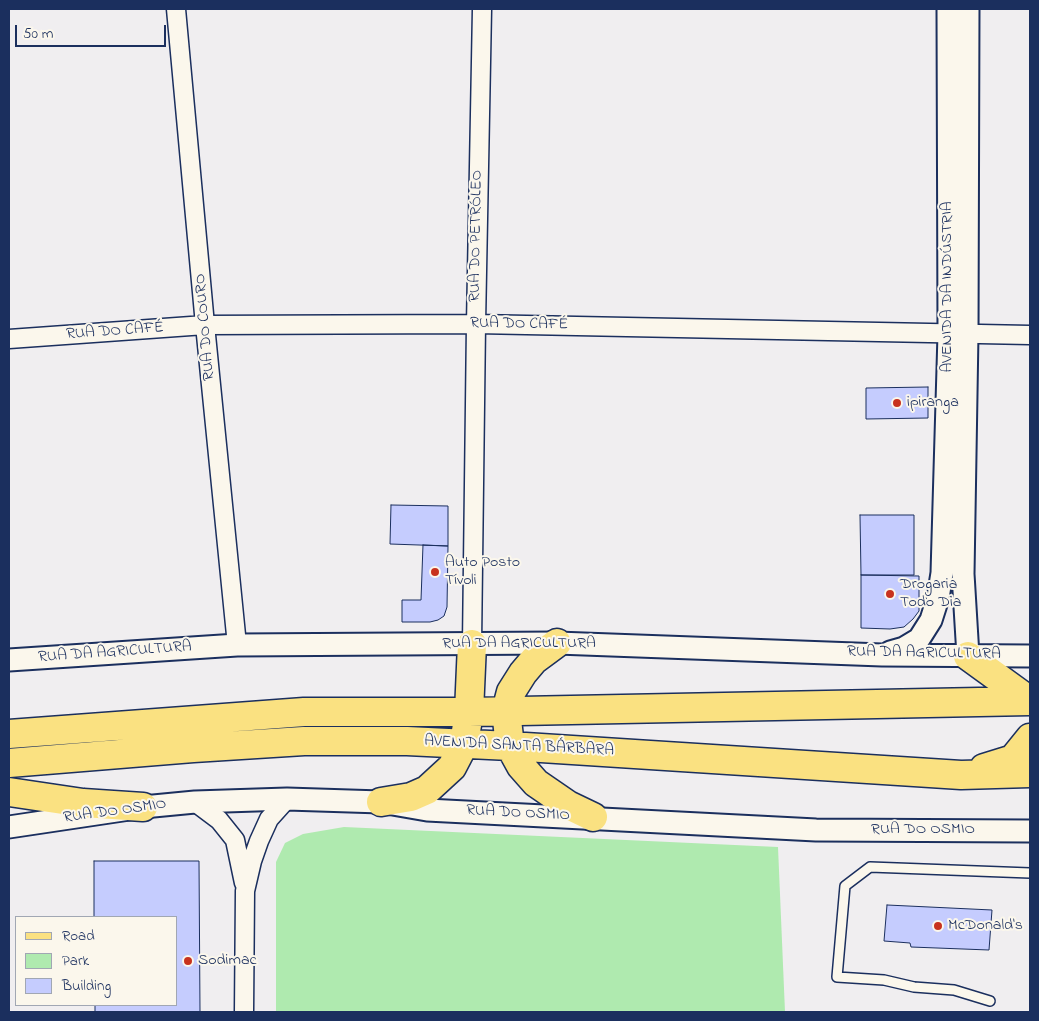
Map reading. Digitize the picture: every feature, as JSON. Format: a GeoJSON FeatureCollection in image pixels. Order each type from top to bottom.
{"type":"FeatureCollection","features":[{"type":"Feature","properties":{"kind":"main road"},"geometry":{"type":"LineString","coordinates":[[558,643],[534,660],[511,692],[506,711],[510,746],[521,766],[536,783],[568,805],[592,817]]}},
{"type":"Feature","properties":{"kind":"main road"},"geometry":{"type":"LineString","coordinates":[[381,802],[411,797],[427,790],[452,767],[464,744],[469,712],[472,644]]}},
{"type":"Feature","properties":{"kind":"main road"},"geometry":{"type":"LineString","coordinates":[[968,656],[1030,701],[1030,714]]}},
{"type":"Feature","properties":{"kind":"main road","name":"AVENIDA SANTA BÁRBARA"},"geometry":{"type":"LineString","coordinates":[[9,734],[304,712],[469,712],[1030,701]]}},
{"type":"Feature","properties":{"kind":"main road"},"geometry":{"type":"LineString","coordinates":[[961,775],[1013,759],[1030,738]]}},
{"type":"Feature","properties":{"kind":"main road","name":"AVENIDA SANTA BÁRBARA"},"geometry":{"type":"LineString","coordinates":[[9,763],[304,741],[407,741],[961,775],[1030,772]]}},
{"type":"Feature","properties":{"kind":"main road"},"geometry":{"type":"LineString","coordinates":[[9,792],[83,803],[143,807]]}},
{"type":"Feature","properties":{"kind":"street","name":"RUA DO COURO"},"geometry":{"type":"LineString","coordinates":[[176,9],[237,645]]}},
{"type":"Feature","properties":{"kind":"street","name":"RUA DO PETRÓLEO"},"geometry":{"type":"LineString","coordinates":[[472,644],[482,9]]}},
{"type":"Feature","properties":{"kind":"street","name":"AVENIDA DA INDÚSTRIA"},"geometry":{"type":"LineString","coordinates":[[948,9],[963,574],[968,656]]}},
{"type":"Feature","properties":{"kind":"street","name":"AVENIDA DA INDÚSTRIA"},"geometry":{"type":"LineString","coordinates":[[882,655],[904,648],[919,639],[931,620],[938,598],[942,573],[958,334],[968,9]]}},
{"type":"Feature","properties":{"kind":"street","name":"RUA DO CAFÉ"},"geometry":{"type":"LineString","coordinates":[[9,339],[205,325],[476,324],[1030,334]]}},
{"type":"Feature","properties":{"kind":"street","name":"RUA DA AGRICULTURA"},"geometry":{"type":"LineString","coordinates":[[9,660],[237,645],[558,643],[882,655],[1030,656]]}},
{"type":"Feature","properties":{"kind":"street","name":"RUA DO OSMIO"},"geometry":{"type":"LineString","coordinates":[[9,827],[143,807],[195,802],[287,799],[381,802],[427,810],[816,830],[1030,831]]}},
{"type":"Feature","properties":{"kind":"street"},"geometry":{"type":"LineString","coordinates":[[244,1012],[246,891],[252,861],[269,819],[287,799]]}},
{"type":"Feature","properties":{"kind":"street"},"geometry":{"type":"LineString","coordinates":[[195,802],[220,820],[235,840],[246,891]]}},
{"type":"Feature","properties":{"kind":"lane"},"geometry":{"type":"LineString","coordinates":[[990,1001],[954,990],[914,987],[884,980],[837,977],[845,886],[870,867],[1030,873]]}},
{"type":"Feature","properties":{"kind":"green space"},"geometry":{"type":"Polygon","coordinates":[[[344,827],[778,847],[785,1012],[276,1012],[276,862],[285,843],[303,834],[344,827]]]}},
{"type":"Feature","properties":{"kind":"building","name":"ipiranga"},"geometry":{"type":"Polygon","coordinates":[[[928,387],[928,418],[866,419],[866,388],[928,387]]]}},
{"type":"Feature","properties":{"kind":"building"},"geometry":{"type":"Polygon","coordinates":[[[391,505],[448,506],[448,546],[390,544],[391,505]]]}},
{"type":"Feature","properties":{"kind":"building"},"geometry":{"type":"Polygon","coordinates":[[[860,515],[914,515],[914,575],[861,575],[860,515]]]}},
{"type":"Feature","properties":{"kind":"building","name":"Auto Posto Tívoli"},"geometry":{"type":"Polygon","coordinates":[[[423,545],[448,546],[447,607],[444,616],[438,620],[430,622],[402,622],[402,600],[421,600],[423,545]]]}},
{"type":"Feature","properties":{"kind":"building","name":"Drogaria Todo Dia"},"geometry":{"type":"Polygon","coordinates":[[[861,575],[919,576],[919,611],[904,627],[890,629],[861,628],[861,575]]]}},
{"type":"Feature","properties":{"kind":"building","name":"Sodimac"},"geometry":{"type":"Polygon","coordinates":[[[94,861],[199,861],[200,1012],[95,1012],[95,1006],[178,1006],[178,916],[94,916],[94,861]]]}},
{"type":"Feature","properties":{"kind":"building","name":"McDonald's"},"geometry":{"type":"Polygon","coordinates":[[[887,905],[992,910],[989,950],[911,947],[910,943],[884,941],[887,905]]]}},
{"type":"Feature","properties":{"kind":"place","name":"ipiranga"},"geometry":{"type":"Point","coordinates":[897,403]}},
{"type":"Feature","properties":{"kind":"place","name":"Auto Posto Tívoli"},"geometry":{"type":"Point","coordinates":[435,572]}},
{"type":"Feature","properties":{"kind":"place","name":"Drogaria Todo Dia"},"geometry":{"type":"Point","coordinates":[890,594]}},
{"type":"Feature","properties":{"kind":"place","name":"McDonald's"},"geometry":{"type":"Point","coordinates":[938,926]}},
{"type":"Feature","properties":{"kind":"place","name":"Sodimac"},"geometry":{"type":"Point","coordinates":[188,961]}}]}
